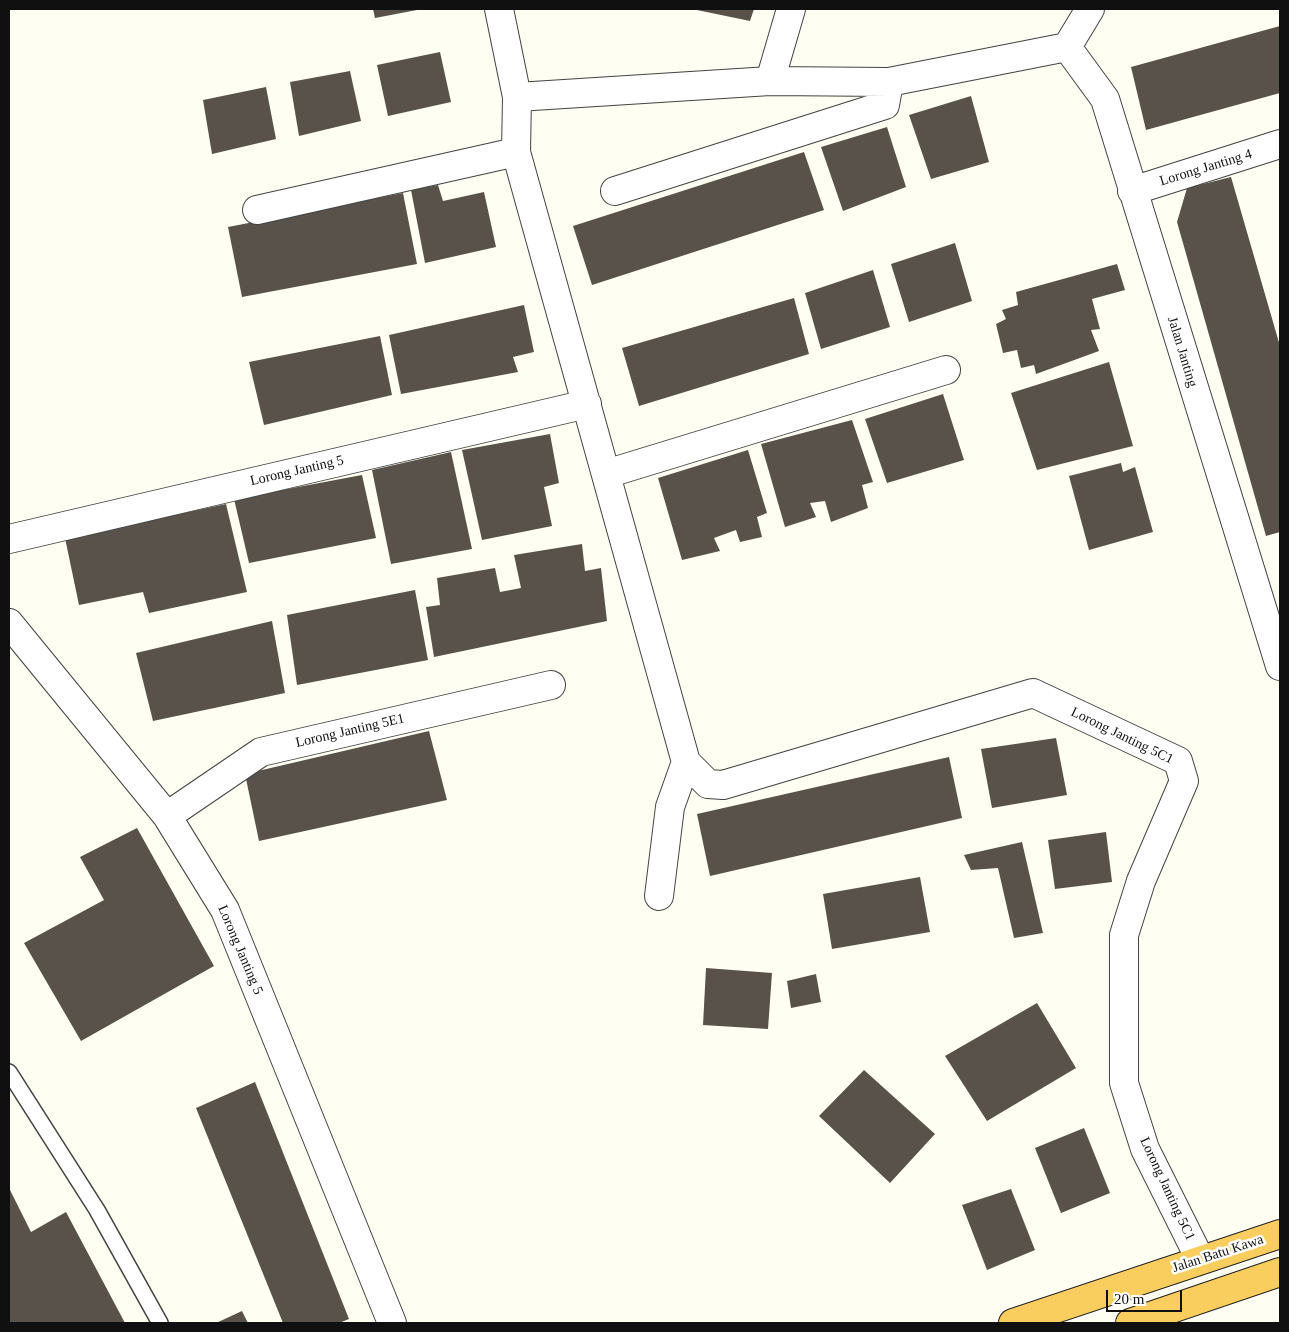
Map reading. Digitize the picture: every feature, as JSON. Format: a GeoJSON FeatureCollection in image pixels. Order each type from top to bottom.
{"type":"FeatureCollection","features":[{"type":"Feature","properties":{"kind":"highway","name":"Jalan Batu Kawa"},"geometry":{"type":"LineString","coordinates":[[1013,1323],[1200,1259],[1280,1234]]}},
{"type":"Feature","properties":{"kind":"highway"},"geometry":{"type":"LineString","coordinates":[[1130,1323],[1280,1272]]}},
{"type":"Feature","properties":{"kind":"street"},"geometry":{"type":"LineString","coordinates":[[499,9],[517,98],[516,152],[686,762],[670,807],[659,896]]}},
{"type":"Feature","properties":{"kind":"street"},"geometry":{"type":"LineString","coordinates":[[770,81],[791,9]]}},
{"type":"Feature","properties":{"kind":"street"},"geometry":{"type":"LineString","coordinates":[[517,98],[770,81],[889,82],[1067,47],[1090,9]]}},
{"type":"Feature","properties":{"kind":"street","name":"Jalan Janting"},"geometry":{"type":"LineString","coordinates":[[1067,47],[1105,99],[1132,191],[1270,599],[1280,666]]}},
{"type":"Feature","properties":{"kind":"street"},"geometry":{"type":"LineString","coordinates":[[615,191],[886,105],[889,82]]}},
{"type":"Feature","properties":{"kind":"street","name":"Lorong Janting 4"},"geometry":{"type":"LineString","coordinates":[[1132,191],[1280,144]]}},
{"type":"Feature","properties":{"kind":"street"},"geometry":{"type":"LineString","coordinates":[[257,210],[516,152]]}},
{"type":"Feature","properties":{"kind":"street"},"geometry":{"type":"LineString","coordinates":[[606,474],[946,370]]}},
{"type":"Feature","properties":{"kind":"street","name":"Lorong Janting 5"},"geometry":{"type":"LineString","coordinates":[[9,539],[586,404]]}},
{"type":"Feature","properties":{"kind":"street","name":"Lorong Janting 5"},"geometry":{"type":"LineString","coordinates":[[9,622],[167,816],[226,910],[392,1323]]}},
{"type":"Feature","properties":{"kind":"street","name":"Lorong Janting 5E1"},"geometry":{"type":"LineString","coordinates":[[167,816],[261,752],[551,685]]}},
{"type":"Feature","properties":{"kind":"street","name":"Lorong Janting 5C1"},"geometry":{"type":"LineString","coordinates":[[686,762],[708,784],[724,785],[1033,693],[1178,761],[1184,781],[1141,881],[1124,935],[1124,1083],[1146,1149],[1200,1259]]}},
{"type":"Feature","properties":{"kind":"lane"},"geometry":{"type":"LineString","coordinates":[[9,1072],[96,1210],[160,1323]]}},
{"type":"Feature","properties":{"kind":"building"},"geometry":{"type":"Polygon","coordinates":[[[373,9],[417,9],[417,10],[375,18],[373,9]]]}},
{"type":"Feature","properties":{"kind":"building"},"geometry":{"type":"Polygon","coordinates":[[[692,9],[754,9],[750,21],[692,9]]]}},
{"type":"Feature","properties":{"kind":"building"},"geometry":{"type":"Polygon","coordinates":[[[1280,26],[1280,93],[1146,130],[1131,67],[1280,26]]]}},
{"type":"Feature","properties":{"kind":"building"},"geometry":{"type":"Polygon","coordinates":[[[440,52],[451,102],[388,116],[377,65],[440,52]]]}},
{"type":"Feature","properties":{"kind":"building"},"geometry":{"type":"Polygon","coordinates":[[[350,71],[361,121],[299,136],[290,82],[350,71]]]}},
{"type":"Feature","properties":{"kind":"building"},"geometry":{"type":"Polygon","coordinates":[[[266,87],[276,139],[212,154],[203,100],[266,87]]]}},
{"type":"Feature","properties":{"kind":"building"},"geometry":{"type":"Polygon","coordinates":[[[971,96],[989,162],[931,179],[909,115],[971,96]]]}},
{"type":"Feature","properties":{"kind":"building"},"geometry":{"type":"Polygon","coordinates":[[[887,127],[906,187],[843,211],[821,147],[887,127]]]}},
{"type":"Feature","properties":{"kind":"building"},"geometry":{"type":"Polygon","coordinates":[[[804,152],[824,210],[592,285],[573,226],[804,152]]]}},
{"type":"Feature","properties":{"kind":"building"},"geometry":{"type":"Polygon","coordinates":[[[1231,177],[1280,346],[1280,532],[1266,536],[1177,222],[1187,188],[1231,177]]]}},
{"type":"Feature","properties":{"kind":"building"},"geometry":{"type":"Polygon","coordinates":[[[438,185],[443,201],[484,192],[496,247],[425,263],[411,190],[438,185]]]}},
{"type":"Feature","properties":{"kind":"building"},"geometry":{"type":"Polygon","coordinates":[[[403,193],[417,264],[242,297],[228,227],[403,193]]]}},
{"type":"Feature","properties":{"kind":"building"},"geometry":{"type":"Polygon","coordinates":[[[955,243],[972,301],[909,322],[891,264],[955,243]]]}},
{"type":"Feature","properties":{"kind":"building"},"geometry":{"type":"Polygon","coordinates":[[[1117,264],[1125,290],[1092,299],[1100,329],[1091,330],[1099,351],[1036,374],[1034,365],[1021,368],[1017,350],[1003,353],[996,324],[1006,319],[1002,310],[1018,305],[1016,292],[1117,264]]]}},
{"type":"Feature","properties":{"kind":"building"},"geometry":{"type":"Polygon","coordinates":[[[873,270],[890,327],[821,349],[805,293],[873,270]]]}},
{"type":"Feature","properties":{"kind":"building"},"geometry":{"type":"Polygon","coordinates":[[[794,298],[809,354],[639,406],[622,348],[794,298]]]}},
{"type":"Feature","properties":{"kind":"building"},"geometry":{"type":"Polygon","coordinates":[[[524,305],[534,352],[513,357],[518,372],[401,394],[389,335],[524,305]]]}},
{"type":"Feature","properties":{"kind":"building"},"geometry":{"type":"Polygon","coordinates":[[[380,336],[392,395],[264,425],[249,362],[380,336]]]}},
{"type":"Feature","properties":{"kind":"building"},"geometry":{"type":"Polygon","coordinates":[[[1109,362],[1133,446],[1037,470],[1011,393],[1109,362]]]}},
{"type":"Feature","properties":{"kind":"building"},"geometry":{"type":"Polygon","coordinates":[[[943,394],[964,460],[887,483],[865,419],[943,394]]]}},
{"type":"Feature","properties":{"kind":"building"},"geometry":{"type":"Polygon","coordinates":[[[852,420],[873,482],[862,485],[868,508],[831,522],[825,501],[810,503],[816,517],[785,527],[761,444],[852,420]]]}},
{"type":"Feature","properties":{"kind":"building"},"geometry":{"type":"Polygon","coordinates":[[[550,434],[559,483],[544,487],[552,526],[482,540],[462,450],[550,434]]]}},
{"type":"Feature","properties":{"kind":"building"},"geometry":{"type":"Polygon","coordinates":[[[748,450],[767,513],[757,517],[762,537],[740,542],[736,530],[714,538],[720,551],[682,560],[658,478],[748,450]]]}},
{"type":"Feature","properties":{"kind":"building"},"geometry":{"type":"Polygon","coordinates":[[[451,452],[472,549],[391,564],[372,470],[451,452]]]}},
{"type":"Feature","properties":{"kind":"building"},"geometry":{"type":"Polygon","coordinates":[[[1121,463],[1123,472],[1135,467],[1153,532],[1089,550],[1069,476],[1121,463]]]}},
{"type":"Feature","properties":{"kind":"building"},"geometry":{"type":"Polygon","coordinates":[[[362,475],[376,538],[249,563],[234,499],[362,475]]]}},
{"type":"Feature","properties":{"kind":"building"},"geometry":{"type":"Polygon","coordinates":[[[226,504],[247,592],[149,613],[143,592],[79,605],[65,538],[226,504]]]}},
{"type":"Feature","properties":{"kind":"building"},"geometry":{"type":"Polygon","coordinates":[[[582,544],[585,571],[601,568],[607,621],[434,657],[426,607],[440,605],[437,578],[495,568],[500,592],[521,588],[514,555],[582,544]]]}},
{"type":"Feature","properties":{"kind":"building"},"geometry":{"type":"Polygon","coordinates":[[[415,590],[428,660],[297,685],[287,615],[415,590]]]}},
{"type":"Feature","properties":{"kind":"building"},"geometry":{"type":"Polygon","coordinates":[[[272,621],[285,693],[153,721],[136,653],[272,621]]]}},
{"type":"Feature","properties":{"kind":"building"},"geometry":{"type":"Polygon","coordinates":[[[429,731],[447,800],[259,841],[245,774],[429,731]]]}},
{"type":"Feature","properties":{"kind":"building"},"geometry":{"type":"Polygon","coordinates":[[[1056,738],[1067,795],[992,808],[981,749],[1056,738]]]}},
{"type":"Feature","properties":{"kind":"building"},"geometry":{"type":"Polygon","coordinates":[[[949,757],[962,818],[710,876],[697,814],[949,757]]]}},
{"type":"Feature","properties":{"kind":"building"},"geometry":{"type":"Polygon","coordinates":[[[137,828],[214,966],[81,1041],[24,943],[104,900],[80,857],[137,828]]]}},
{"type":"Feature","properties":{"kind":"building"},"geometry":{"type":"Polygon","coordinates":[[[1106,832],[1112,882],[1055,889],[1048,840],[1106,832]]]}},
{"type":"Feature","properties":{"kind":"building"},"geometry":{"type":"Polygon","coordinates":[[[1022,842],[1043,933],[1014,938],[998,868],[971,870],[964,855],[1022,842]]]}},
{"type":"Feature","properties":{"kind":"building"},"geometry":{"type":"Polygon","coordinates":[[[920,877],[930,932],[832,949],[823,894],[920,877]]]}},
{"type":"Feature","properties":{"kind":"building"},"geometry":{"type":"Polygon","coordinates":[[[706,968],[772,973],[768,1029],[703,1025],[706,968]]]}},
{"type":"Feature","properties":{"kind":"building"},"geometry":{"type":"Polygon","coordinates":[[[816,974],[821,1002],[791,1008],[787,981],[816,974]]]}},
{"type":"Feature","properties":{"kind":"building"},"geometry":{"type":"Polygon","coordinates":[[[1037,1003],[1076,1068],[987,1121],[945,1056],[1037,1003]]]}},
{"type":"Feature","properties":{"kind":"building"},"geometry":{"type":"Polygon","coordinates":[[[864,1070],[935,1134],[890,1183],[819,1116],[864,1070]]]}},
{"type":"Feature","properties":{"kind":"building"},"geometry":{"type":"Polygon","coordinates":[[[255,1082],[349,1319],[339,1323],[283,1323],[196,1108],[255,1082]]]}},
{"type":"Feature","properties":{"kind":"building"},"geometry":{"type":"Polygon","coordinates":[[[1084,1128],[1110,1193],[1061,1213],[1035,1148],[1084,1128]]]}},
{"type":"Feature","properties":{"kind":"building"},"geometry":{"type":"Polygon","coordinates":[[[9,1188],[31,1232],[66,1212],[125,1323],[9,1323],[9,1188]]]}},
{"type":"Feature","properties":{"kind":"building"},"geometry":{"type":"Polygon","coordinates":[[[1011,1189],[1035,1250],[987,1270],[962,1205],[1011,1189]]]}},
{"type":"Feature","properties":{"kind":"building"},"geometry":{"type":"Polygon","coordinates":[[[242,1311],[248,1323],[216,1323],[242,1311]]]}}]}
